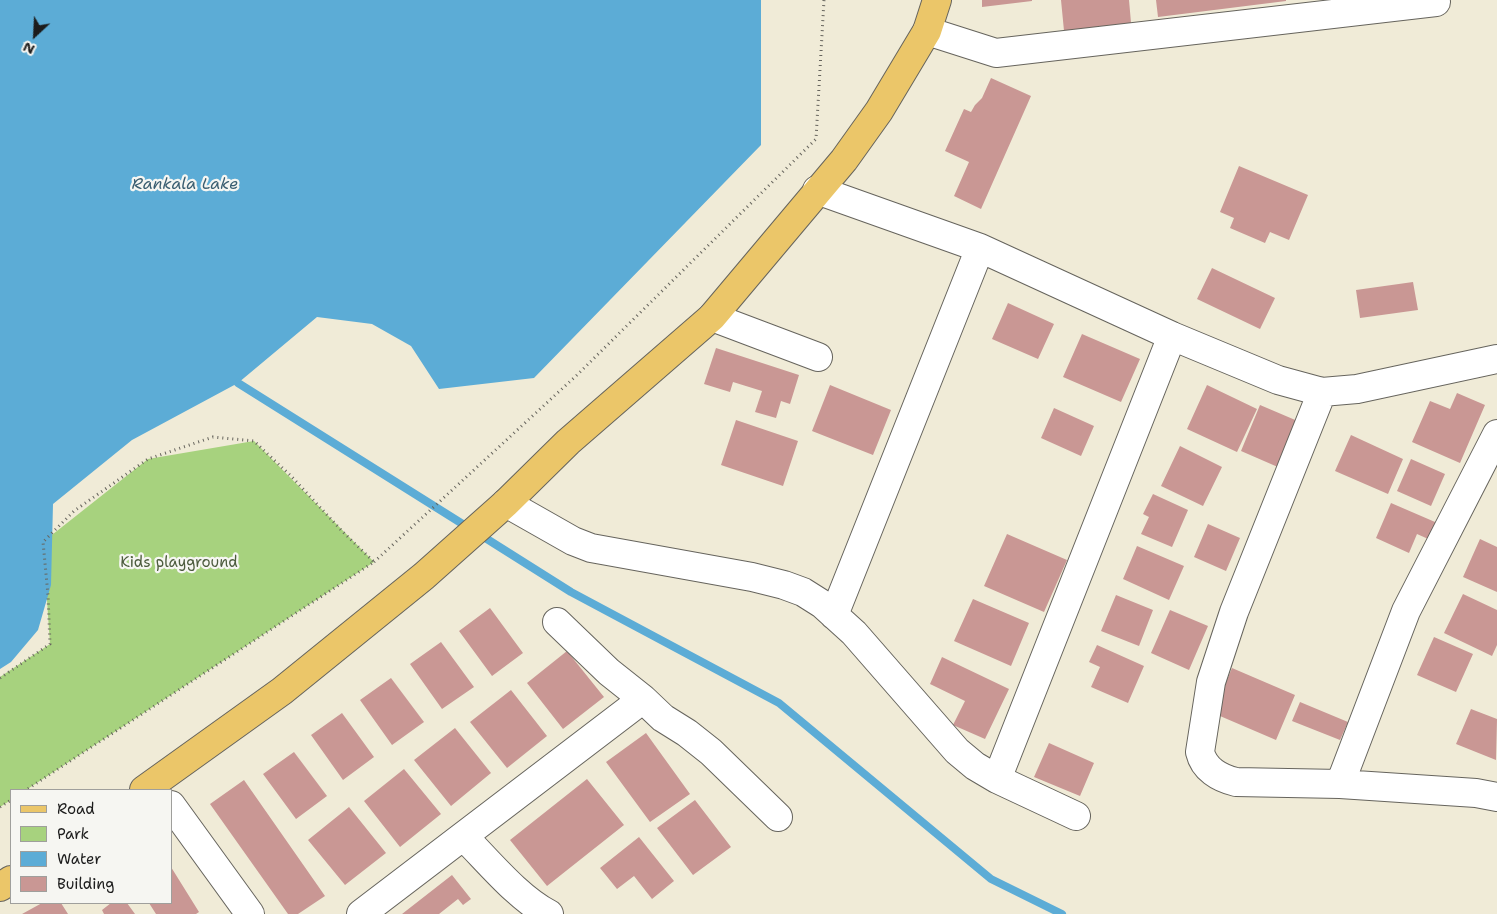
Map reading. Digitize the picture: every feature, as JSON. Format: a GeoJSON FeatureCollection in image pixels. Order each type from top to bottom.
{"type":"FeatureCollection","features":[{"type":"Feature","properties":{"kind":"main road"},"geometry":{"type":"LineString","coordinates":[[153,788],[282,691],[424,576],[506,503],[568,442],[712,317],[844,160],[879,111],[927,31],[937,0]]}},
{"type":"Feature","properties":{"kind":"street"},"geometry":{"type":"LineString","coordinates":[[927,31],[996,53],[1436,2]]}},
{"type":"Feature","properties":{"kind":"street"},"geometry":{"type":"LineString","coordinates":[[817,190],[980,248],[1172,336],[1278,380],[1322,392],[1357,389],[1497,359]]}},
{"type":"Feature","properties":{"kind":"street"},"geometry":{"type":"LineString","coordinates":[[834,615],[980,248]]}},
{"type":"Feature","properties":{"kind":"street"},"geometry":{"type":"LineString","coordinates":[[712,317],[818,357]]}},
{"type":"Feature","properties":{"kind":"street"},"geometry":{"type":"LineString","coordinates":[[997,779],[1172,336]]}},
{"type":"Feature","properties":{"kind":"street"},"geometry":{"type":"LineString","coordinates":[[1322,392],[1234,612],[1211,682],[1200,752],[1202,762],[1223,779],[1236,782],[1340,784],[1476,794],[1497,798]]}},
{"type":"Feature","properties":{"kind":"street"},"geometry":{"type":"LineString","coordinates":[[1340,784],[1406,612],[1497,434]]}},
{"type":"Feature","properties":{"kind":"street"},"geometry":{"type":"LineString","coordinates":[[506,503],[591,548],[752,577],[784,585],[816,600],[854,633],[958,751],[975,766],[997,779],[1076,816]]}},
{"type":"Feature","properties":{"kind":"street"},"geometry":{"type":"LineString","coordinates":[[557,622],[609,672],[663,718],[687,733],[711,752],[778,817]]}},
{"type":"Feature","properties":{"kind":"street"},"geometry":{"type":"LineString","coordinates":[[361,914],[643,699]]}},
{"type":"Feature","properties":{"kind":"street"},"geometry":{"type":"LineString","coordinates":[[172,806],[250,914]]}},
{"type":"Feature","properties":{"kind":"street"},"geometry":{"type":"LineString","coordinates":[[464,837],[520,893],[539,909],[549,914]]}},
{"type":"Feature","properties":{"kind":"path"},"geometry":{"type":"LineString","coordinates":[[28,789],[374,562],[577,375],[816,139],[824,0]]}},
{"type":"Feature","properties":{"kind":"path"},"geometry":{"type":"LineString","coordinates":[[0,678],[50,644],[43,542],[74,511],[148,459],[213,437],[254,441],[291,476],[374,562]]}},
{"type":"Feature","properties":{"kind":"green space","name":"Kids playground"},"geometry":{"type":"Polygon","coordinates":[[[254,441],[374,562],[28,789],[10,789],[10,801],[0,807],[0,677],[50,644],[43,542],[148,459],[254,441]]]}},
{"type":"Feature","properties":{"kind":"water","name":"Rankala Lake"},"geometry":{"type":"Polygon","coordinates":[[[0,0],[761,0],[761,145],[534,378],[439,389],[411,346],[372,324],[317,317],[238,383],[132,440],[53,504],[51,585],[38,630],[11,662],[0,669],[0,0]]]}},
{"type":"Feature","properties":{"kind":"building"},"geometry":{"type":"Polygon","coordinates":[[[982,0],[1032,0],[1032,1],[982,7],[982,0]]]}},
{"type":"Feature","properties":{"kind":"building"},"geometry":{"type":"Polygon","coordinates":[[[1061,0],[1129,0],[1132,34],[1065,41],[1061,0]]]}},
{"type":"Feature","properties":{"kind":"building"},"geometry":{"type":"Polygon","coordinates":[[[1156,0],[1286,0],[1286,1],[1158,17],[1156,0]]]}},
{"type":"Feature","properties":{"kind":"building"},"geometry":{"type":"Polygon","coordinates":[[[991,78],[1031,96],[981,209],[954,196],[969,162],[945,151],[964,109],[971,112],[982,98],[991,78]]]}},
{"type":"Feature","properties":{"kind":"building"},"geometry":{"type":"Polygon","coordinates":[[[1239,166],[1308,195],[1289,240],[1270,232],[1265,243],[1230,228],[1234,218],[1220,212],[1239,166]]]}},
{"type":"Feature","properties":{"kind":"building"},"geometry":{"type":"Polygon","coordinates":[[[1212,268],[1275,298],[1260,329],[1197,299],[1212,268]]]}},
{"type":"Feature","properties":{"kind":"building"},"geometry":{"type":"Polygon","coordinates":[[[1413,282],[1418,310],[1360,318],[1356,290],[1413,282]]]}},
{"type":"Feature","properties":{"kind":"building"},"geometry":{"type":"Polygon","coordinates":[[[1008,303],[1054,324],[1038,359],[992,339],[1008,303]]]}},
{"type":"Feature","properties":{"kind":"building"},"geometry":{"type":"Polygon","coordinates":[[[1082,334],[1140,359],[1121,402],[1063,377],[1082,334]]]}},
{"type":"Feature","properties":{"kind":"building"},"geometry":{"type":"Polygon","coordinates":[[[716,348],[799,375],[790,404],[781,401],[776,418],[755,412],[762,391],[733,382],[730,392],[704,384],[716,348]]]}},
{"type":"Feature","properties":{"kind":"building"},"geometry":{"type":"Polygon","coordinates":[[[830,385],[891,410],[873,455],[812,431],[830,385]]]}},
{"type":"Feature","properties":{"kind":"building"},"geometry":{"type":"Polygon","coordinates":[[[1207,385],[1257,409],[1237,452],[1187,429],[1207,385]]]}},
{"type":"Feature","properties":{"kind":"building"},"geometry":{"type":"Polygon","coordinates":[[[1457,393],[1485,405],[1460,463],[1412,442],[1430,401],[1450,409],[1457,393]]]}},
{"type":"Feature","properties":{"kind":"building"},"geometry":{"type":"Polygon","coordinates":[[[1260,405],[1307,425],[1287,471],[1241,451],[1260,405]]]}},
{"type":"Feature","properties":{"kind":"building"},"geometry":{"type":"Polygon","coordinates":[[[1054,408],[1094,426],[1081,456],[1041,438],[1054,408]]]}},
{"type":"Feature","properties":{"kind":"building"},"geometry":{"type":"Polygon","coordinates":[[[736,420],[798,441],[783,486],[721,465],[736,420]]]}},
{"type":"Feature","properties":{"kind":"building"},"geometry":{"type":"Polygon","coordinates":[[[1351,435],[1403,459],[1388,494],[1335,471],[1351,435]]]}},
{"type":"Feature","properties":{"kind":"building"},"geometry":{"type":"Polygon","coordinates":[[[1180,446],[1222,467],[1203,506],[1161,486],[1180,446]]]}},
{"type":"Feature","properties":{"kind":"building"},"geometry":{"type":"Polygon","coordinates":[[[1411,459],[1445,474],[1431,506],[1397,491],[1411,459]]]}},
{"type":"Feature","properties":{"kind":"building"},"geometry":{"type":"Polygon","coordinates":[[[1153,494],[1188,510],[1172,547],[1141,534],[1149,517],[1143,514],[1153,494]]]}},
{"type":"Feature","properties":{"kind":"building"},"geometry":{"type":"Polygon","coordinates":[[[1391,503],[1442,525],[1435,542],[1417,534],[1409,553],[1376,538],[1391,503]]]}},
{"type":"Feature","properties":{"kind":"building"},"geometry":{"type":"Polygon","coordinates":[[[1208,524],[1240,538],[1226,571],[1194,557],[1208,524]]]}},
{"type":"Feature","properties":{"kind":"building"},"geometry":{"type":"Polygon","coordinates":[[[1007,534],[1067,560],[1044,612],[984,586],[1007,534]]]}},
{"type":"Feature","properties":{"kind":"building"},"geometry":{"type":"Polygon","coordinates":[[[1480,539],[1497,547],[1497,592],[1463,577],[1480,539]]]}},
{"type":"Feature","properties":{"kind":"building"},"geometry":{"type":"Polygon","coordinates":[[[1137,546],[1184,566],[1169,600],[1123,579],[1137,546]]]}},
{"type":"Feature","properties":{"kind":"building"},"geometry":{"type":"Polygon","coordinates":[[[1463,594],[1497,610],[1497,645],[1492,656],[1444,633],[1463,594]]]}},
{"type":"Feature","properties":{"kind":"building"},"geometry":{"type":"Polygon","coordinates":[[[1116,595],[1153,610],[1139,646],[1101,631],[1116,595]]]}},
{"type":"Feature","properties":{"kind":"building"},"geometry":{"type":"Polygon","coordinates":[[[973,599],[1029,623],[1011,666],[954,641],[973,599]]]}},
{"type":"Feature","properties":{"kind":"building"},"geometry":{"type":"Polygon","coordinates":[[[490,608],[523,653],[492,676],[459,631],[490,608]]]}},
{"type":"Feature","properties":{"kind":"building"},"geometry":{"type":"Polygon","coordinates":[[[1170,610],[1208,626],[1189,670],[1151,653],[1170,610]]]}},
{"type":"Feature","properties":{"kind":"building"},"geometry":{"type":"Polygon","coordinates":[[[1434,637],[1473,654],[1456,692],[1417,675],[1434,637]]]}},
{"type":"Feature","properties":{"kind":"building"},"geometry":{"type":"Polygon","coordinates":[[[441,642],[474,687],[442,709],[410,664],[441,642]]]}},
{"type":"Feature","properties":{"kind":"building"},"geometry":{"type":"Polygon","coordinates":[[[1097,645],[1144,666],[1128,703],[1091,687],[1100,667],[1089,662],[1097,645]]]}},
{"type":"Feature","properties":{"kind":"building"},"geometry":{"type":"Polygon","coordinates":[[[567,651],[604,697],[563,729],[527,683],[567,651]]]}},
{"type":"Feature","properties":{"kind":"building"},"geometry":{"type":"Polygon","coordinates":[[[942,657],[1009,689],[985,739],[953,725],[965,701],[930,684],[942,657]]]}},
{"type":"Feature","properties":{"kind":"building"},"geometry":{"type":"Polygon","coordinates":[[[1232,668],[1295,695],[1276,740],[1213,713],[1232,668]]]}},
{"type":"Feature","properties":{"kind":"building"},"geometry":{"type":"Polygon","coordinates":[[[391,678],[424,722],[392,745],[360,700],[391,678]]]}},
{"type":"Feature","properties":{"kind":"building"},"geometry":{"type":"Polygon","coordinates":[[[511,690],[547,736],[507,768],[470,722],[511,690]]]}},
{"type":"Feature","properties":{"kind":"building"},"geometry":{"type":"Polygon","coordinates":[[[1300,702],[1348,722],[1340,740],[1292,721],[1300,702]]]}},
{"type":"Feature","properties":{"kind":"building"},"geometry":{"type":"Polygon","coordinates":[[[1471,709],[1497,719],[1496,760],[1456,744],[1471,709]]]}},
{"type":"Feature","properties":{"kind":"building"},"geometry":{"type":"Polygon","coordinates":[[[342,713],[374,757],[343,780],[311,735],[342,713]]]}},
{"type":"Feature","properties":{"kind":"building"},"geometry":{"type":"Polygon","coordinates":[[[455,728],[491,773],[451,806],[414,760],[455,728]]]}},
{"type":"Feature","properties":{"kind":"building"},"geometry":{"type":"Polygon","coordinates":[[[646,733],[690,794],[650,822],[606,762],[646,733]]]}},
{"type":"Feature","properties":{"kind":"building"},"geometry":{"type":"Polygon","coordinates":[[[1049,743],[1094,763],[1080,796],[1034,777],[1049,743]]]}},
{"type":"Feature","properties":{"kind":"building"},"geometry":{"type":"Polygon","coordinates":[[[294,752],[327,796],[296,819],[263,774],[294,752]]]}},
{"type":"Feature","properties":{"kind":"building"},"geometry":{"type":"Polygon","coordinates":[[[404,769],[441,814],[400,847],[364,801],[404,769]]]}},
{"type":"Feature","properties":{"kind":"building"},"geometry":{"type":"Polygon","coordinates":[[[587,779],[624,825],[547,886],[510,840],[587,779]]]}},
{"type":"Feature","properties":{"kind":"building"},"geometry":{"type":"Polygon","coordinates":[[[244,780],[325,896],[298,914],[288,914],[210,804],[244,780]]]}},
{"type":"Feature","properties":{"kind":"building"},"geometry":{"type":"Polygon","coordinates":[[[695,800],[731,847],[693,875],[657,828],[695,800]]]}},
{"type":"Feature","properties":{"kind":"building"},"geometry":{"type":"Polygon","coordinates":[[[349,807],[386,853],[345,885],[308,840],[349,807]]]}},
{"type":"Feature","properties":{"kind":"building"},"geometry":{"type":"Polygon","coordinates":[[[639,837],[674,881],[652,899],[634,876],[617,889],[600,868],[639,837]]]}},
{"type":"Feature","properties":{"kind":"building"},"geometry":{"type":"Polygon","coordinates":[[[172,869],[199,912],[196,914],[156,914],[150,904],[172,904],[172,869]]]}},
{"type":"Feature","properties":{"kind":"building"},"geometry":{"type":"Polygon","coordinates":[[[452,875],[471,899],[463,905],[458,899],[439,914],[402,914],[452,875]]]}},
{"type":"Feature","properties":{"kind":"building"},"geometry":{"type":"Polygon","coordinates":[[[40,904],[62,904],[68,914],[22,914],[40,904]]]}},
{"type":"Feature","properties":{"kind":"building"},"geometry":{"type":"Polygon","coordinates":[[[110,904],[128,904],[135,914],[104,914],[102,910],[110,904]]]}},
{"type":"Feature","properties":{"kind":"waterway"},"geometry":{"type":"LineString","coordinates":[[238,383],[469,528]]}},
{"type":"Feature","properties":{"kind":"waterway"},"geometry":{"type":"LineString","coordinates":[[479,534],[571,592],[779,703],[991,879],[1062,914]]}}]}
